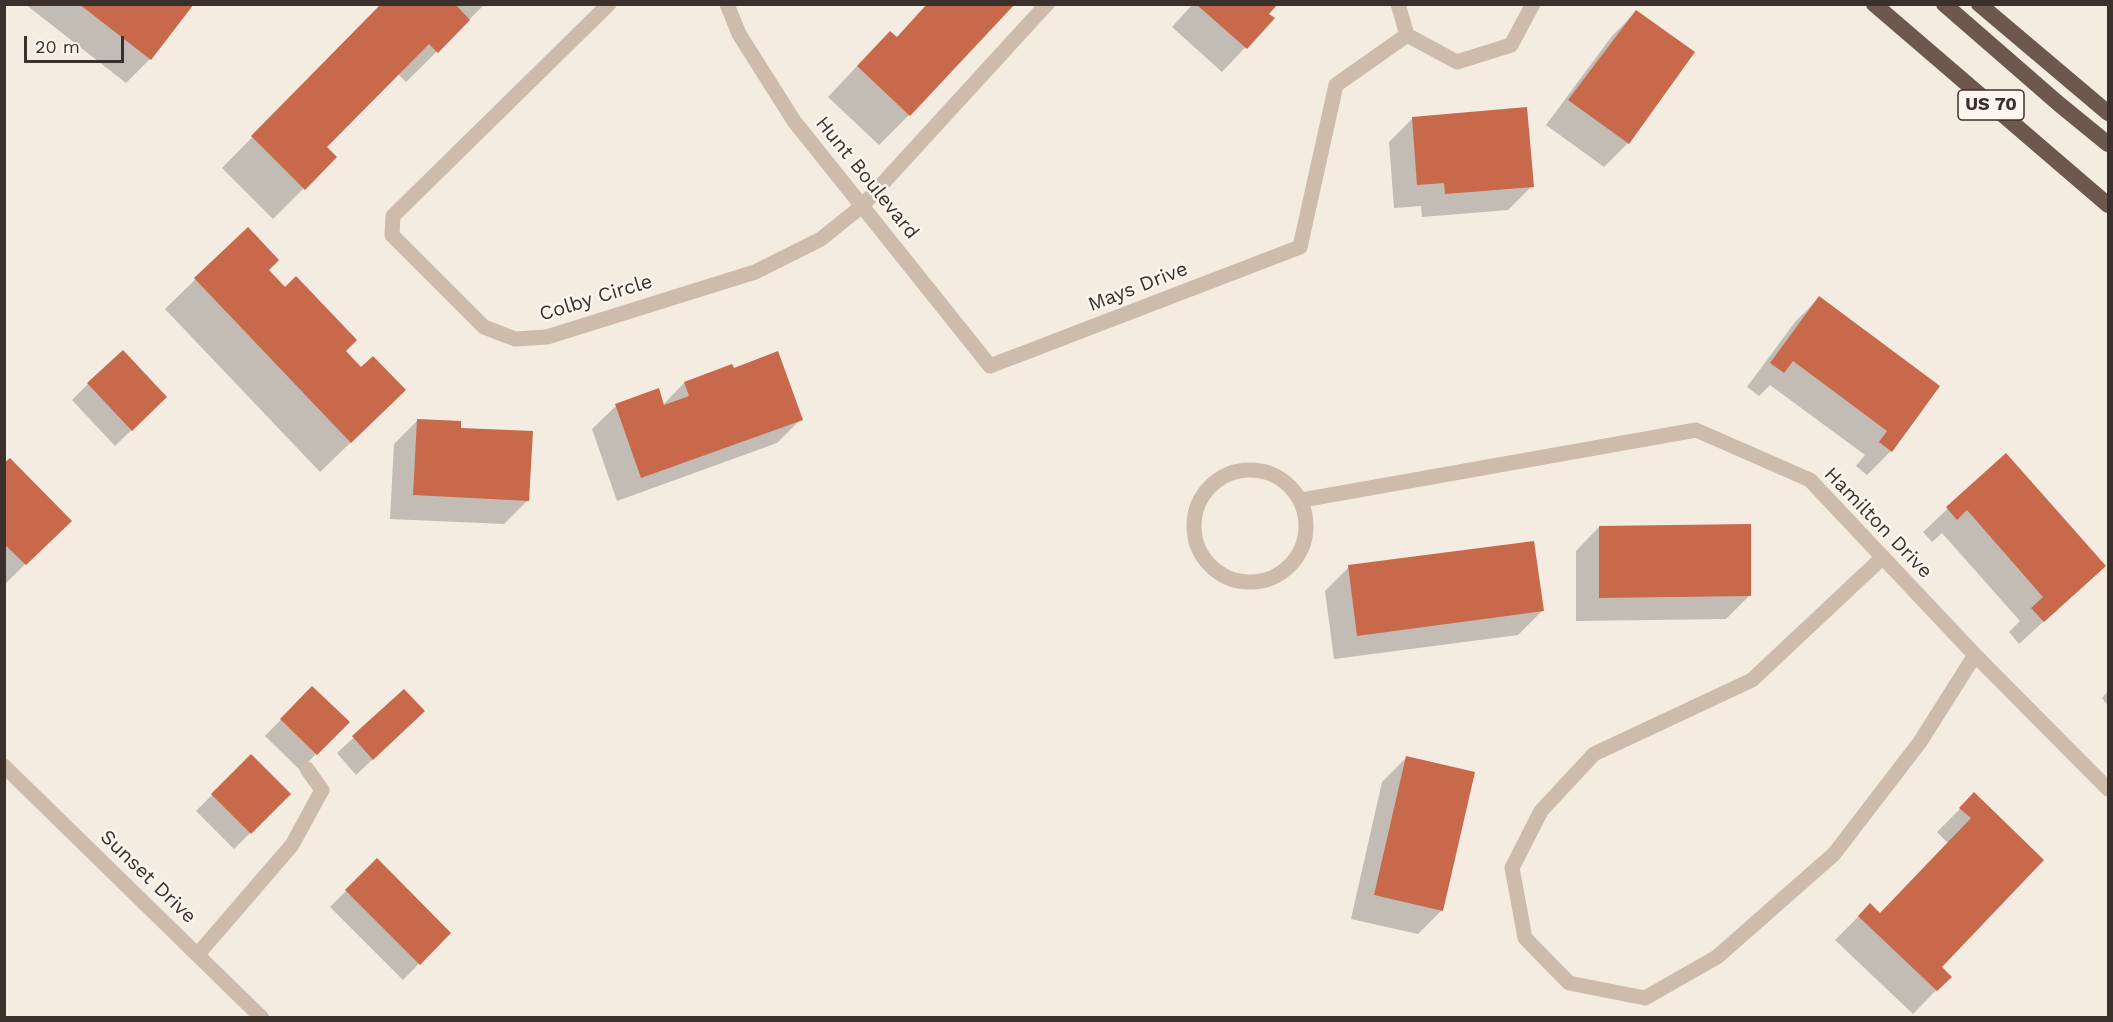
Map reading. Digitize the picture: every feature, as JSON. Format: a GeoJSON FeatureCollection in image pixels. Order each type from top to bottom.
{"type":"FeatureCollection","features":[{"type":"Feature","properties":{"kind":"highway","name":"US 70"},"geometry":{"type":"LineString","coordinates":[[1874,4],[2109,205]]}},
{"type":"Feature","properties":{"kind":"highway"},"geometry":{"type":"LineString","coordinates":[[1944,4],[2059,104],[2109,144]]}},
{"type":"Feature","properties":{"kind":"highway"},"geometry":{"type":"LineString","coordinates":[[1979,4],[2109,113]]}},
{"type":"Feature","properties":{"kind":"street","name":"Colby Circle"},"geometry":{"type":"LineString","coordinates":[[609,4],[393,216],[393,235],[484,327],[515,339],[547,337],[755,272],[821,239],[862,206],[1047,4]]}},
{"type":"Feature","properties":{"kind":"street","name":"Hunt Boulevard"},"geometry":{"type":"LineString","coordinates":[[728,4],[739,34],[795,121],[990,366]]}},
{"type":"Feature","properties":{"kind":"street"},"geometry":{"type":"LineString","coordinates":[[1398,4],[1407,35],[1456,62],[1511,45],[1533,4]]}},
{"type":"Feature","properties":{"kind":"street","name":"Mays Drive"},"geometry":{"type":"LineString","coordinates":[[990,366],[1300,247],[1336,85],[1407,35]]}},
{"type":"Feature","properties":{"kind":"street","name":"Hamilton Drive"},"geometry":{"type":"LineString","coordinates":[[1302,500],[1696,430],[1810,480],[1975,655],[2109,789]]}},
{"type":"Feature","properties":{"kind":"street"},"geometry":{"type":"LineString","coordinates":[[1246,469],[1269,472],[1288,483],[1302,500],[1307,522],[1304,544],[1293,563],[1275,577],[1254,582],[1232,580],[1213,568],[1199,551],[1193,529],[1196,508],[1208,488],[1225,475],[1246,469]]}},
{"type":"Feature","properties":{"kind":"street"},"geometry":{"type":"LineString","coordinates":[[1883,558],[1752,680],[1594,754],[1541,811],[1512,868],[1525,938],[1569,983],[1645,998],[1717,957],[1834,854],[1920,742],[1975,655]]}},
{"type":"Feature","properties":{"kind":"street","name":"Sunset Drive"},"geometry":{"type":"LineString","coordinates":[[4,766],[262,1017]]}},
{"type":"Feature","properties":{"kind":"street"},"geometry":{"type":"LineString","coordinates":[[198,954],[292,845],[322,790],[307,769]]}},
{"type":"Feature","properties":{"kind":"building"},"geometry":{"type":"Polygon","coordinates":[[[79,4],[194,4],[151,60],[79,4]]]}},
{"type":"Feature","properties":{"kind":"building"},"geometry":{"type":"Polygon","coordinates":[[[381,4],[455,4],[470,20],[438,53],[429,44],[327,147],[337,157],[305,190],[251,136],[381,4]]]}},
{"type":"Feature","properties":{"kind":"building"},"geometry":{"type":"Polygon","coordinates":[[[927,4],[1015,4],[910,116],[857,66],[890,31],[897,37],[927,4]]]}},
{"type":"Feature","properties":{"kind":"building"},"geometry":{"type":"Polygon","coordinates":[[[1197,5],[1277,5],[1269,14],[1275,18],[1247,49],[1197,5]]]}},
{"type":"Feature","properties":{"kind":"building"},"geometry":{"type":"Polygon","coordinates":[[[1636,10],[1695,52],[1629,144],[1568,100],[1636,10]]]}},
{"type":"Feature","properties":{"kind":"building"},"geometry":{"type":"Polygon","coordinates":[[[1527,107],[1534,187],[1445,194],[1444,183],[1417,185],[1412,117],[1527,107]]]}},
{"type":"Feature","properties":{"kind":"building"},"geometry":{"type":"Polygon","coordinates":[[[248,227],[279,260],[269,270],[285,287],[296,276],[357,340],[346,351],[361,367],[373,356],[406,390],[351,443],[194,278],[248,227]]]}},
{"type":"Feature","properties":{"kind":"building"},"geometry":{"type":"Polygon","coordinates":[[[1819,296],[1940,386],[1892,452],[1879,442],[1887,431],[1793,361],[1784,373],[1770,363],[1819,296]]]}},
{"type":"Feature","properties":{"kind":"building"},"geometry":{"type":"Polygon","coordinates":[[[123,350],[167,397],[132,431],[87,383],[123,350]]]}},
{"type":"Feature","properties":{"kind":"building"},"geometry":{"type":"Polygon","coordinates":[[[778,351],[803,420],[641,478],[615,404],[659,388],[664,405],[689,396],[684,382],[732,364],[734,368],[778,351]]]}},
{"type":"Feature","properties":{"kind":"building"},"geometry":{"type":"Polygon","coordinates":[[[417,419],[461,421],[461,428],[533,431],[529,501],[413,495],[417,419]]]}},
{"type":"Feature","properties":{"kind":"building"},"geometry":{"type":"Polygon","coordinates":[[[2006,453],[2106,566],[2044,622],[2031,608],[2043,597],[1967,510],[1957,520],[1946,507],[2006,453]]]}},
{"type":"Feature","properties":{"kind":"building"},"geometry":{"type":"Polygon","coordinates":[[[10,458],[72,521],[26,565],[4,544],[4,463],[10,458]]]}},
{"type":"Feature","properties":{"kind":"building"},"geometry":{"type":"Polygon","coordinates":[[[1751,524],[1751,596],[1599,598],[1599,526],[1751,524]]]}},
{"type":"Feature","properties":{"kind":"building"},"geometry":{"type":"Polygon","coordinates":[[[1534,541],[1544,611],[1357,636],[1348,565],[1534,541]]]}},
{"type":"Feature","properties":{"kind":"building"},"geometry":{"type":"Polygon","coordinates":[[[312,686],[350,722],[317,755],[280,719],[312,686]]]}},
{"type":"Feature","properties":{"kind":"building"},"geometry":{"type":"Polygon","coordinates":[[[404,689],[425,711],[373,760],[352,736],[404,689]]]}},
{"type":"Feature","properties":{"kind":"building"},"geometry":{"type":"Polygon","coordinates":[[[251,754],[291,794],[251,834],[211,794],[251,754]]]}},
{"type":"Feature","properties":{"kind":"building"},"geometry":{"type":"Polygon","coordinates":[[[1406,756],[1475,772],[1443,911],[1374,895],[1406,756]]]}},
{"type":"Feature","properties":{"kind":"building"},"geometry":{"type":"Polygon","coordinates":[[[1974,792],[2044,860],[1942,967],[1952,977],[1937,991],[1858,916],[1870,903],[1880,913],[1971,818],[1959,808],[1974,792]]]}},
{"type":"Feature","properties":{"kind":"building"},"geometry":{"type":"Polygon","coordinates":[[[377,858],[451,933],[420,965],[345,890],[377,858]]]}}]}
